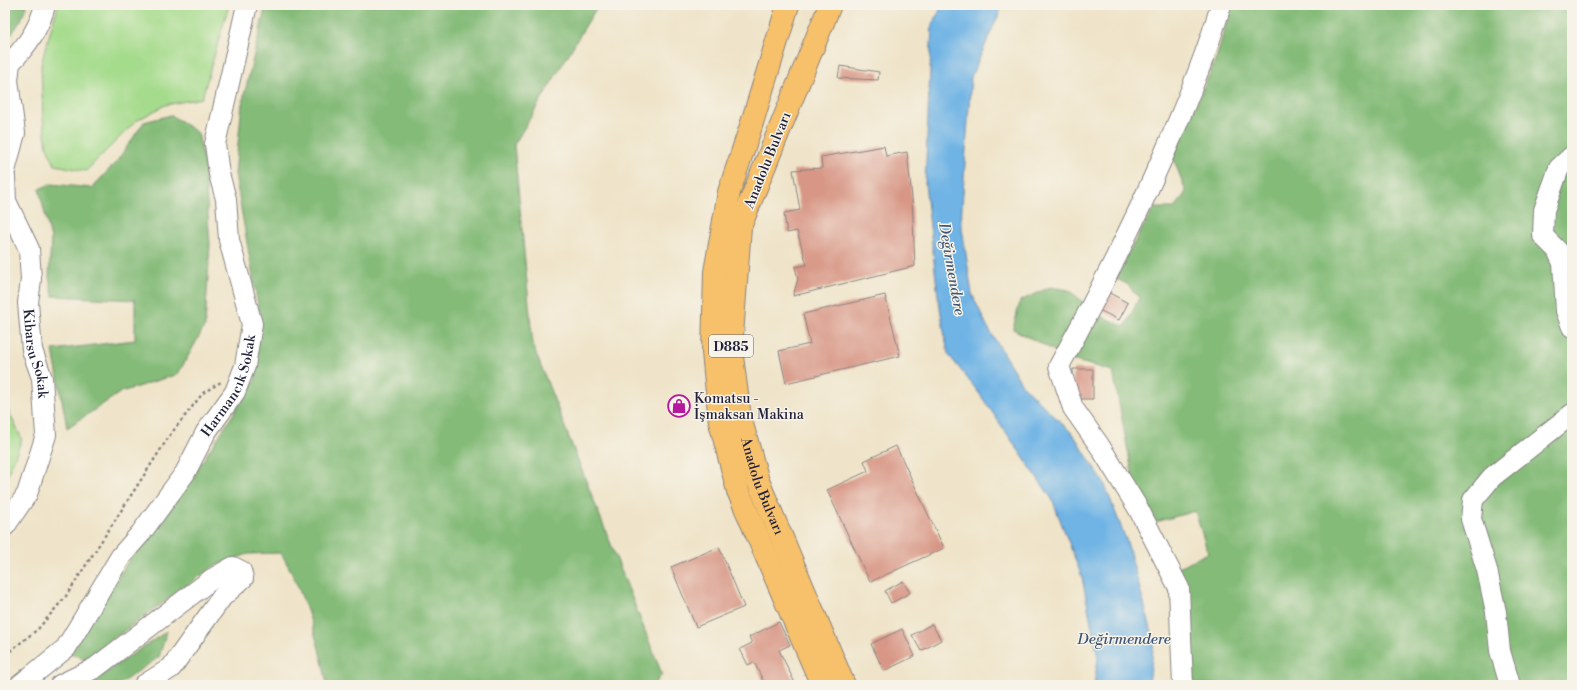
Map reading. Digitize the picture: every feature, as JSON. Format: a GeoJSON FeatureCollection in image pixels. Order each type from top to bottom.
{"type":"FeatureCollection","features":[{"type":"Feature","properties":{"kind":"highway","name":"Anadolu Bulvarı"},"geometry":{"type":"LineString","coordinates":[[788,5],[729,192],[715,272],[713,352],[720,422],[738,491],[822,685]]}},
{"type":"Feature","properties":{"kind":"highway","name":"Anadolu Bulvarı"},"geometry":{"type":"LineString","coordinates":[[830,5],[740,227],[731,349],[740,417],[758,481],[844,685]]}},
{"type":"Feature","properties":{"kind":"street"},"geometry":{"type":"LineString","coordinates":[[5,171],[15,133],[8,80],[10,63],[21,52],[42,19],[45,5]]}},
{"type":"Feature","properties":{"kind":"street","name":"Harmancık Sokak"},"geometry":{"type":"LineString","coordinates":[[20,685],[66,648],[121,556],[185,473],[206,432],[235,392],[245,366],[252,324],[229,240],[226,200],[219,174],[215,144],[247,5]]}},
{"type":"Feature","properties":{"kind":"street"},"geometry":{"type":"LineString","coordinates":[[1183,685],[1179,588],[1138,508],[1099,445],[1073,408],[1059,366],[1098,296],[1151,184],[1198,76],[1221,5]]}},
{"type":"Feature","properties":{"kind":"street"},"geometry":{"type":"LineString","coordinates":[[1572,156],[1559,168],[1544,210],[1543,236],[1557,250],[1563,263],[1566,311],[1572,327]]}},
{"type":"Feature","properties":{"kind":"street","name":"Kibarsu Sokak"},"geometry":{"type":"LineString","coordinates":[[5,177],[6,201],[29,249],[30,279],[28,303],[32,350],[42,378],[46,435],[27,494],[5,526]]}},
{"type":"Feature","properties":{"kind":"street"},"geometry":{"type":"LineString","coordinates":[[1510,685],[1500,651],[1496,612],[1487,570],[1470,519],[1473,500],[1492,477],[1572,414]]}},
{"type":"Feature","properties":{"kind":"street"},"geometry":{"type":"LineString","coordinates":[[60,685],[95,668],[212,579],[233,567],[241,571],[243,578],[222,597],[171,668],[144,685]]}},
{"type":"Feature","properties":{"kind":"path"},"geometry":{"type":"LineString","coordinates":[[5,655],[38,630],[66,596],[170,435],[203,393],[245,366]]}},
{"type":"Feature","properties":{"kind":"green space"},"geometry":{"type":"Polygon","coordinates":[[[5,5],[27,5],[21,20],[5,44],[5,5]]]}},
{"type":"Feature","properties":{"kind":"green space"},"geometry":{"type":"Polygon","coordinates":[[[58,5],[229,5],[202,98],[165,105],[136,121],[86,171],[55,165],[47,147],[43,119],[41,64],[58,5]]]}},
{"type":"Feature","properties":{"kind":"green space"},"geometry":{"type":"Polygon","coordinates":[[[266,5],[598,5],[514,145],[533,346],[662,674],[654,685],[327,685],[315,634],[303,599],[281,553],[248,554],[214,566],[85,659],[70,653],[129,560],[173,506],[255,381],[259,311],[235,174],[242,104],[266,5]]]}},
{"type":"Feature","properties":{"kind":"green space"},"geometry":{"type":"Polygon","coordinates":[[[1232,5],[1572,5],[1572,685],[1194,685],[1166,573],[1208,553],[1195,511],[1142,526],[1113,371],[1072,360],[1013,329],[1020,301],[1050,287],[1069,290],[1097,314],[1125,327],[1139,298],[1127,284],[1114,278],[1154,208],[1175,208],[1186,192],[1173,157],[1216,59],[1232,5]]]}},
{"type":"Feature","properties":{"kind":"green space"},"geometry":{"type":"Polygon","coordinates":[[[171,115],[198,133],[204,162],[210,244],[205,326],[178,374],[121,392],[67,428],[53,350],[135,340],[135,300],[53,296],[49,277],[51,239],[39,189],[51,184],[92,188],[117,161],[144,122],[171,115]]]}},
{"type":"Feature","properties":{"kind":"green space"},"geometry":{"type":"Polygon","coordinates":[[[5,404],[22,439],[5,482],[5,404]]]}},
{"type":"Feature","properties":{"kind":"green space"},"geometry":{"type":"Polygon","coordinates":[[[167,631],[159,657],[118,685],[87,685],[167,631]]]}},
{"type":"Feature","properties":{"kind":"water","name":"Değirmendere"},"geometry":{"type":"Polygon","coordinates":[[[943,5],[1003,5],[971,77],[961,221],[972,294],[987,326],[1023,386],[1073,434],[1104,483],[1127,542],[1154,640],[1149,685],[1094,685],[1098,658],[1082,577],[1052,499],[979,393],[948,354],[938,296],[925,183],[932,24],[943,5]]]}},
{"type":"Feature","properties":{"kind":"building"},"geometry":{"type":"Polygon","coordinates":[[[840,66],[879,72],[878,80],[838,78],[840,66]]]}},
{"type":"Feature","properties":{"kind":"building"},"geometry":{"type":"Polygon","coordinates":[[[884,146],[886,156],[907,152],[912,198],[915,266],[793,296],[798,279],[795,267],[807,265],[797,231],[787,233],[784,213],[800,210],[793,170],[822,168],[821,157],[884,146]]]}},
{"type":"Feature","properties":{"kind":"building"},"geometry":{"type":"Polygon","coordinates":[[[1106,291],[1128,303],[1119,320],[1097,309],[1106,291]]]}},
{"type":"Feature","properties":{"kind":"building"},"geometry":{"type":"Polygon","coordinates":[[[885,295],[900,356],[786,383],[779,351],[810,344],[803,314],[885,295]]]}},
{"type":"Feature","properties":{"kind":"building"},"geometry":{"type":"Polygon","coordinates":[[[1073,369],[1093,369],[1093,399],[1074,399],[1073,369]]]}},
{"type":"Feature","properties":{"kind":"building"},"geometry":{"type":"Polygon","coordinates":[[[896,446],[944,548],[870,582],[827,490],[868,471],[864,461],[896,446]]]}},
{"type":"Feature","properties":{"kind":"building"},"geometry":{"type":"Polygon","coordinates":[[[719,547],[744,607],[696,627],[671,567],[719,547]]]}},
{"type":"Feature","properties":{"kind":"building"},"geometry":{"type":"Polygon","coordinates":[[[903,581],[910,593],[891,603],[885,591],[903,581]]]}},
{"type":"Feature","properties":{"kind":"building"},"geometry":{"type":"Polygon","coordinates":[[[779,622],[790,645],[779,650],[796,685],[765,685],[754,662],[748,665],[740,649],[752,643],[749,637],[779,622]]]}},
{"type":"Feature","properties":{"kind":"building"},"geometry":{"type":"Polygon","coordinates":[[[932,624],[941,640],[921,651],[912,635],[932,624]]]}},
{"type":"Feature","properties":{"kind":"building"},"geometry":{"type":"Polygon","coordinates":[[[902,629],[915,656],[884,671],[871,644],[902,629]]]}},
{"type":"Feature","properties":{"kind":"place","name":"Komatsu - İşmaksan Makina"},"geometry":{"type":"Point","coordinates":[679,406]}}]}
